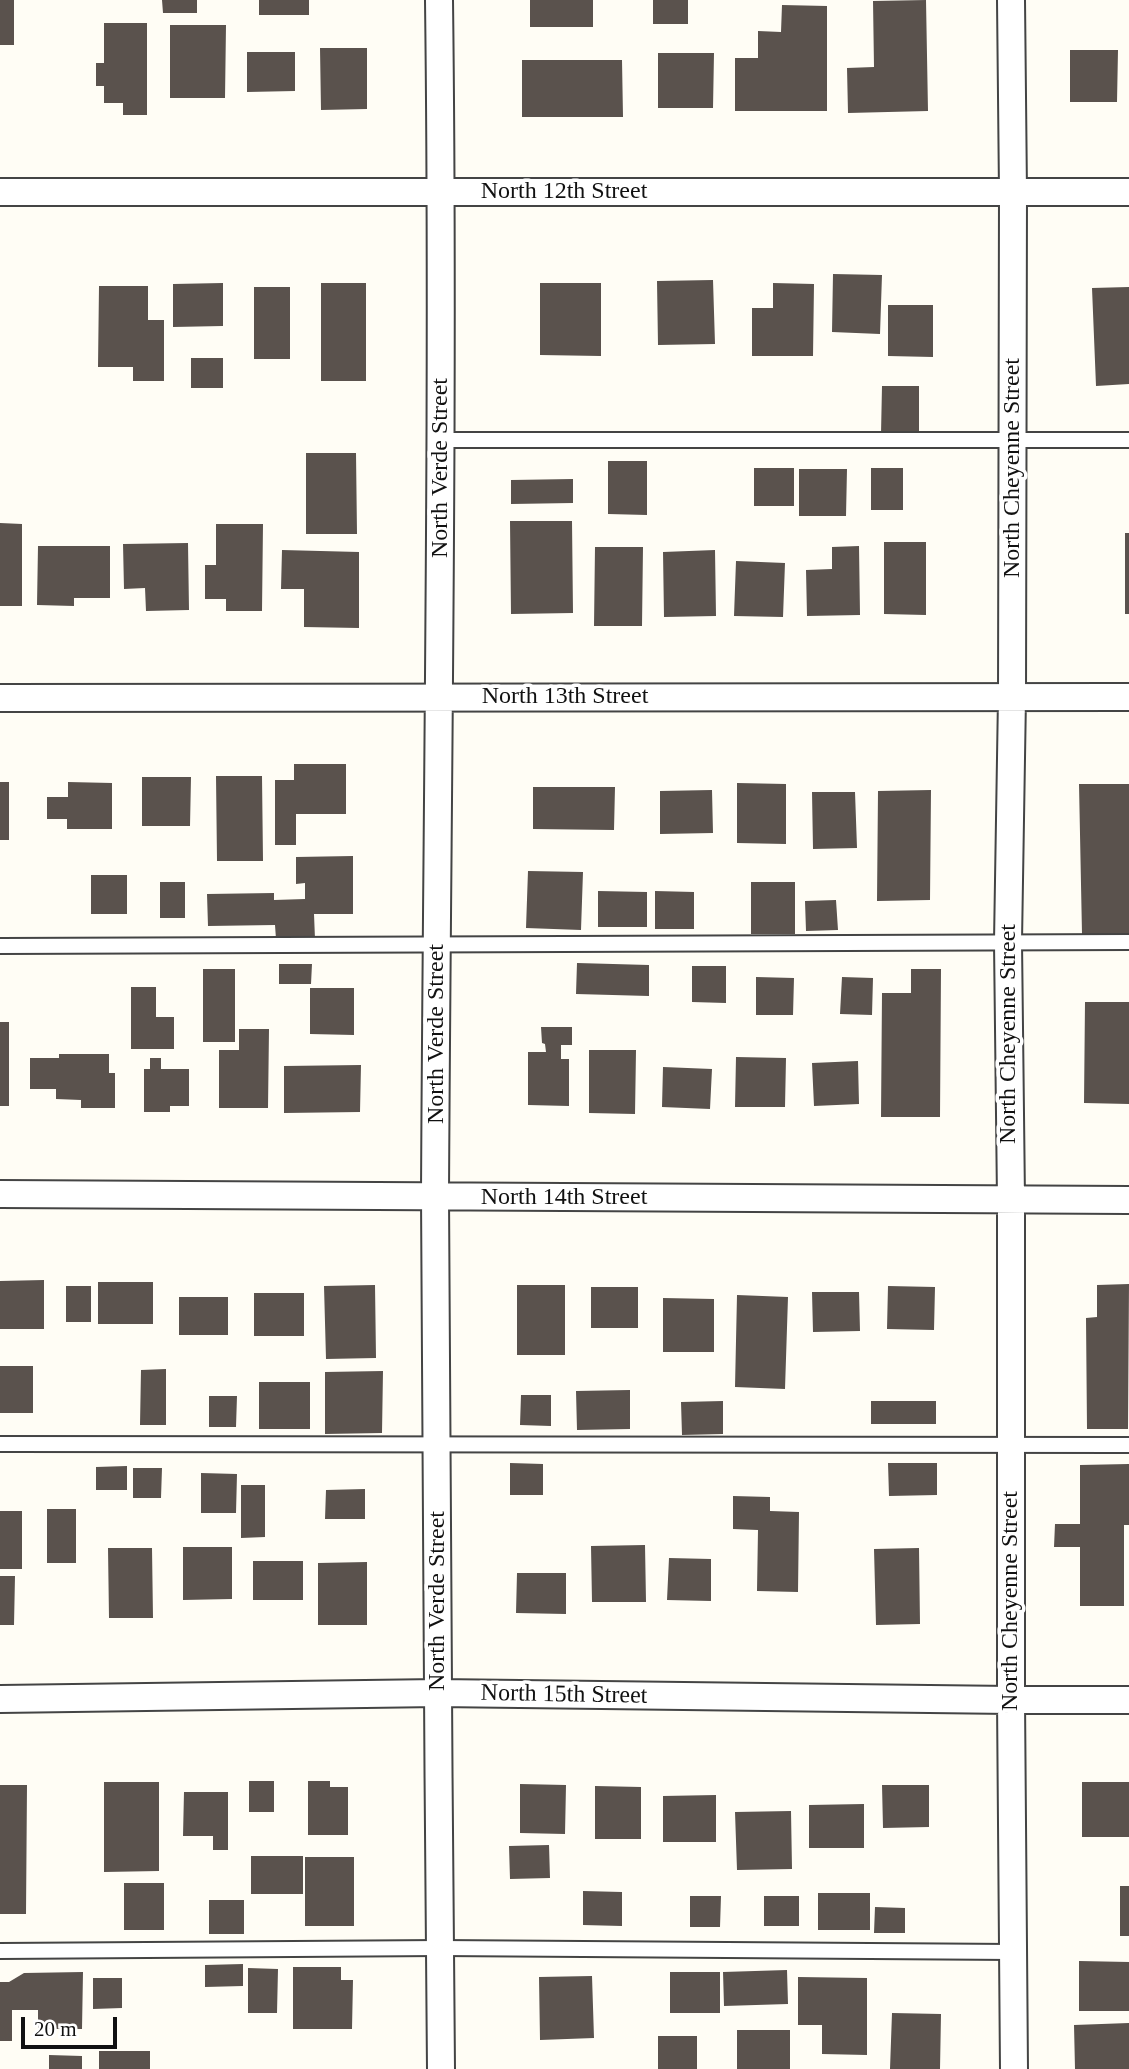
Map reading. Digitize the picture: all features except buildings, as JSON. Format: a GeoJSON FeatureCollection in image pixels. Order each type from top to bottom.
{"type":"FeatureCollection","features":[{"type":"Feature","properties":{"kind":"street","name":"North Verde Street"},"geometry":{"type":"LineString","coordinates":[[439,0],[441,440],[435,1198],[441,2069]]}},
{"type":"Feature","properties":{"kind":"street","name":"North Cheyenne Street"},"geometry":{"type":"LineString","coordinates":[[1011,0],[1013,440],[1008,942],[1014,2069]]}},
{"type":"Feature","properties":{"kind":"street","name":"North 12th Street"},"geometry":{"type":"LineString","coordinates":[[0,192],[1129,192]]}},
{"type":"Feature","properties":{"kind":"street","name":"North 13th Street"},"geometry":{"type":"LineString","coordinates":[[0,698],[1129,696]]}},
{"type":"Feature","properties":{"kind":"street","name":"North 14th Street"},"geometry":{"type":"LineString","coordinates":[[0,1194],[1129,1200]]}},
{"type":"Feature","properties":{"kind":"street","name":"North 15th Street"},"geometry":{"type":"LineString","coordinates":[[0,1699],[438,1693],[1129,1700]]}},
{"type":"Feature","properties":{"kind":"lane"},"geometry":{"type":"LineString","coordinates":[[441,440],[1129,440]]}},
{"type":"Feature","properties":{"kind":"lane"},"geometry":{"type":"LineString","coordinates":[[0,946],[1129,942]]}},
{"type":"Feature","properties":{"kind":"lane"},"geometry":{"type":"LineString","coordinates":[[0,1444],[1129,1445]]}},
{"type":"Feature","properties":{"kind":"lane"},"geometry":{"type":"LineString","coordinates":[[0,1951],[440,1948],[1013,1952]]}}]}
